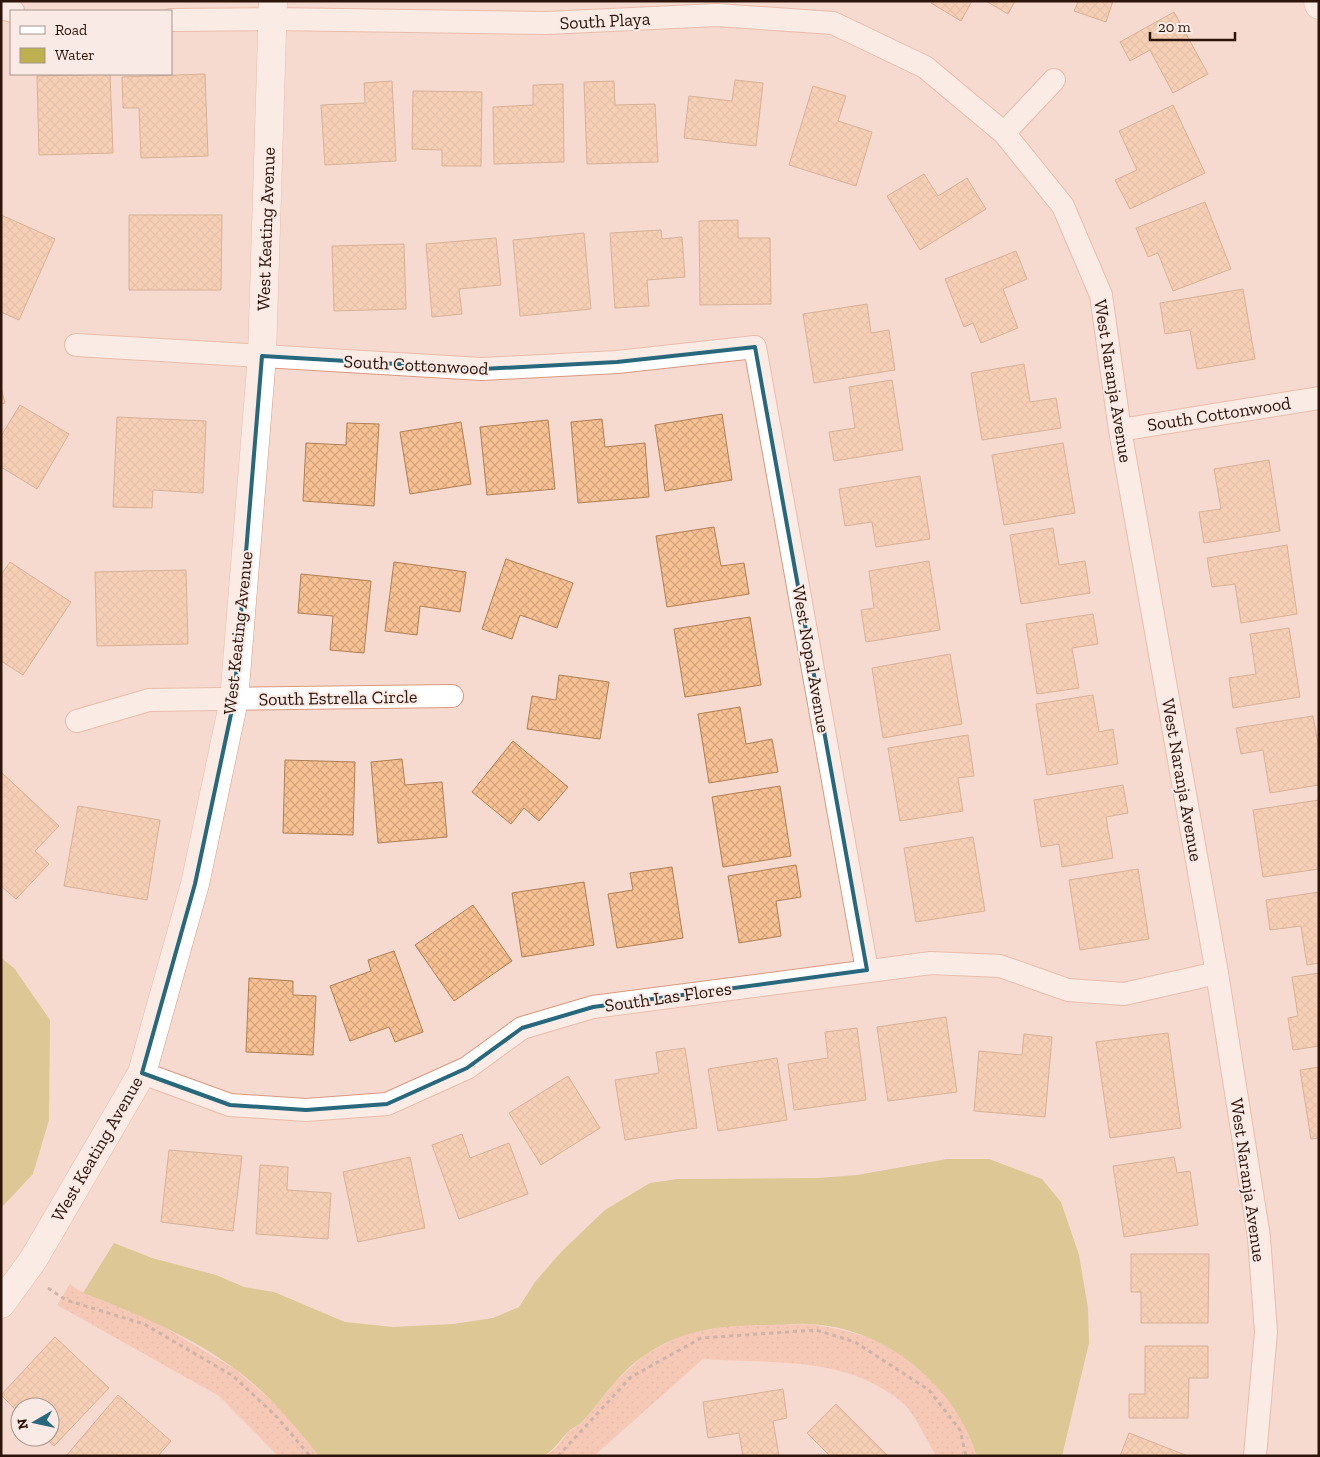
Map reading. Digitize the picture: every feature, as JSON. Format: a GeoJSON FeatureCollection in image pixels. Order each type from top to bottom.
{"type":"FeatureCollection","features":[{"type":"Feature","properties":{"kind":"street"},"geometry":{"type":"LineString","coordinates":[[1318,1],[1319,6]]}},
{"type":"Feature","properties":{"kind":"street","name":"South Playa"},"geometry":{"type":"LineString","coordinates":[[172,20],[273,10],[547,24],[717,15],[833,23],[925,66],[1004,133]]}},
{"type":"Feature","properties":{"kind":"street","name":"West Keating Avenue"},"geometry":{"type":"LineString","coordinates":[[1,1304],[23,1273],[142,1073],[195,884],[234,700],[262,356],[273,10]]}},
{"type":"Feature","properties":{"kind":"street"},"geometry":{"type":"LineString","coordinates":[[1004,133],[1054,80]]}},
{"type":"Feature","properties":{"kind":"street","name":"West Naranja Avenue"},"geometry":{"type":"LineString","coordinates":[[1004,133],[1063,206],[1101,295],[1120,430],[1217,973],[1258,1237],[1266,1322],[1255,1456]]}},
{"type":"Feature","properties":{"kind":"street","name":"South Cottonwood"},"geometry":{"type":"LineString","coordinates":[[76,345],[482,370],[618,362],[755,347]]}},
{"type":"Feature","properties":{"kind":"street","name":"West Nopal Avenue"},"geometry":{"type":"LineString","coordinates":[[755,347],[867,970]]}},
{"type":"Feature","properties":{"kind":"street","name":"South Cottonwood"},"geometry":{"type":"LineString","coordinates":[[1120,430],[1319,398]]}},
{"type":"Feature","properties":{"kind":"street","name":"South Estrella Circle"},"geometry":{"type":"LineString","coordinates":[[77,721],[149,700],[452,696]]}},
{"type":"Feature","properties":{"kind":"street","name":"South Las Flores"},"geometry":{"type":"LineString","coordinates":[[142,1073],[230,1105],[306,1110],[387,1104],[467,1068],[522,1028],[594,1007],[931,963],[1000,966],[1068,990],[1124,994],[1217,973]]}},
{"type":"Feature","properties":{"kind":"path"},"geometry":{"type":"LineString","coordinates":[[23,1273],[66,1300],[144,1324],[233,1376],[275,1415],[310,1456]]}},
{"type":"Feature","properties":{"kind":"path"},"geometry":{"type":"LineString","coordinates":[[558,1456],[631,1377],[701,1338],[816,1330],[856,1342],[929,1390],[960,1430],[966,1456]]}},
{"type":"Feature","properties":{"kind":"highlighted area"},"geometry":{"type":"Polygon","coordinates":[[[755,347],[867,970],[593,1007],[522,1028],[467,1068],[387,1104],[306,1110],[230,1105],[142,1073],[195,884],[234,700],[262,356],[482,369],[617,362],[755,347]]]}},
{"type":"Feature","properties":{"kind":"shaded area"},"geometry":{"type":"Polygon","coordinates":[[[70,1284],[83,1293],[152,1320],[235,1369],[284,1412],[319,1456],[278,1456],[219,1396],[57,1305],[70,1284]]]}},
{"type":"Feature","properties":{"kind":"shaded area"},"geometry":{"type":"Polygon","coordinates":[[[810,1324],[846,1331],[872,1339],[897,1352],[912,1363],[927,1376],[952,1405],[962,1421],[977,1456],[936,1456],[917,1422],[904,1404],[882,1388],[859,1377],[808,1365],[703,1359],[594,1456],[545,1456],[556,1448],[569,1431],[582,1423],[617,1380],[644,1355],[678,1337],[711,1327],[728,1325],[810,1324]]]}},
{"type":"Feature","properties":{"kind":"water"},"geometry":{"type":"Polygon","coordinates":[[[1,958],[14,968],[50,1020],[49,1120],[33,1174],[1,1208],[1,958]]]}},
{"type":"Feature","properties":{"kind":"water"},"geometry":{"type":"Polygon","coordinates":[[[947,1159],[989,1159],[1042,1179],[1061,1202],[1079,1255],[1088,1308],[1089,1343],[1062,1456],[977,1456],[967,1430],[952,1406],[934,1384],[890,1348],[864,1336],[837,1328],[798,1324],[735,1326],[704,1330],[674,1339],[659,1346],[627,1369],[581,1423],[570,1430],[544,1456],[319,1456],[269,1399],[235,1369],[180,1335],[83,1293],[114,1243],[152,1258],[216,1275],[244,1287],[274,1292],[345,1322],[393,1327],[453,1324],[493,1318],[519,1307],[535,1282],[562,1251],[605,1210],[650,1183],[677,1179],[819,1178],[857,1175],[947,1159]]]}},
{"type":"Feature","properties":{"kind":"building"},"geometry":{"type":"Polygon","coordinates":[[[932,1],[972,1],[961,21],[931,3],[932,1]]]}},
{"type":"Feature","properties":{"kind":"building"},"geometry":{"type":"Polygon","coordinates":[[[986,1],[1015,1],[1008,14],[986,1]]]}},
{"type":"Feature","properties":{"kind":"building"},"geometry":{"type":"Polygon","coordinates":[[[1076,1],[1113,1],[1106,22],[1074,11],[1078,2],[1076,1]]]}},
{"type":"Feature","properties":{"kind":"building"},"geometry":{"type":"Polygon","coordinates":[[[1174,12],[1208,74],[1173,93],[1150,50],[1130,61],[1120,42],[1174,12]]]}},
{"type":"Feature","properties":{"kind":"building"},"geometry":{"type":"Polygon","coordinates":[[[205,74],[208,156],[141,158],[139,108],[123,108],[122,77],[205,74]]]}},
{"type":"Feature","properties":{"kind":"building"},"geometry":{"type":"Polygon","coordinates":[[[110,75],[113,153],[39,155],[37,76],[110,75]]]}},
{"type":"Feature","properties":{"kind":"building"},"geometry":{"type":"Polygon","coordinates":[[[735,80],[763,83],[756,146],[684,138],[689,96],[732,101],[735,80]]]}},
{"type":"Feature","properties":{"kind":"building"},"geometry":{"type":"Polygon","coordinates":[[[392,81],[396,161],[325,165],[321,105],[365,103],[364,83],[392,81]]]}},
{"type":"Feature","properties":{"kind":"building"},"geometry":{"type":"Polygon","coordinates":[[[614,81],[615,105],[655,104],[658,162],[587,164],[584,82],[614,81]]]}},
{"type":"Feature","properties":{"kind":"building"},"geometry":{"type":"Polygon","coordinates":[[[563,84],[564,162],[494,164],[493,107],[533,105],[533,85],[563,84]]]}},
{"type":"Feature","properties":{"kind":"building"},"geometry":{"type":"Polygon","coordinates":[[[813,86],[846,96],[838,121],[872,132],[856,186],[789,165],[813,86]]]}},
{"type":"Feature","properties":{"kind":"building"},"geometry":{"type":"Polygon","coordinates":[[[413,91],[482,92],[481,166],[442,166],[442,150],[412,149],[413,91]]]}},
{"type":"Feature","properties":{"kind":"building"},"geometry":{"type":"Polygon","coordinates":[[[1173,105],[1205,173],[1130,209],[1115,180],[1137,170],[1119,131],[1173,105]]]}},
{"type":"Feature","properties":{"kind":"building"},"geometry":{"type":"Polygon","coordinates":[[[924,174],[938,196],[967,178],[986,209],[920,250],[887,196],[924,174]]]}},
{"type":"Feature","properties":{"kind":"building"},"geometry":{"type":"Polygon","coordinates":[[[1205,202],[1231,269],[1173,291],[1158,253],[1148,257],[1136,228],[1205,202]]]}},
{"type":"Feature","properties":{"kind":"building"},"geometry":{"type":"Polygon","coordinates":[[[1,215],[55,239],[19,320],[1,312],[1,215]]]}},
{"type":"Feature","properties":{"kind":"building"},"geometry":{"type":"Polygon","coordinates":[[[129,215],[222,215],[221,290],[129,290],[129,215]]]}},
{"type":"Feature","properties":{"kind":"building"},"geometry":{"type":"Polygon","coordinates":[[[738,220],[738,238],[770,238],[771,304],[700,305],[699,221],[738,220]]]}},
{"type":"Feature","properties":{"kind":"building"},"geometry":{"type":"Polygon","coordinates":[[[661,230],[662,239],[682,237],[685,277],[647,280],[649,306],[615,308],[610,233],[661,230]]]}},
{"type":"Feature","properties":{"kind":"building"},"geometry":{"type":"Polygon","coordinates":[[[584,233],[591,309],[520,316],[513,240],[584,233]]]}},
{"type":"Feature","properties":{"kind":"building"},"geometry":{"type":"Polygon","coordinates":[[[496,238],[501,285],[459,289],[462,314],[432,317],[426,244],[496,238]]]}},
{"type":"Feature","properties":{"kind":"building"},"geometry":{"type":"Polygon","coordinates":[[[404,244],[406,309],[334,311],[332,246],[404,244]]]}},
{"type":"Feature","properties":{"kind":"building"},"geometry":{"type":"Polygon","coordinates":[[[1016,251],[1027,279],[1003,289],[1018,328],[981,343],[973,323],[964,327],[945,279],[1016,251]]]}},
{"type":"Feature","properties":{"kind":"building"},"geometry":{"type":"Polygon","coordinates":[[[1243,289],[1255,359],[1197,369],[1190,330],[1165,334],[1160,303],[1243,289]]]}},
{"type":"Feature","properties":{"kind":"building"},"geometry":{"type":"Polygon","coordinates":[[[867,304],[871,333],[889,330],[895,370],[814,383],[803,314],[867,304]]]}},
{"type":"Feature","properties":{"kind":"building"},"geometry":{"type":"Polygon","coordinates":[[[1024,364],[1030,402],[1056,398],[1061,428],[982,440],[971,373],[1024,364]]]}},
{"type":"Feature","properties":{"kind":"building"},"geometry":{"type":"Polygon","coordinates":[[[892,380],[903,450],[834,461],[829,432],[855,428],[849,387],[892,380]]]}},
{"type":"Feature","properties":{"kind":"building"},"geometry":{"type":"Polygon","coordinates":[[[1,388],[5,403],[1,404],[1,388]]]}},
{"type":"Feature","properties":{"kind":"building"},"geometry":{"type":"Polygon","coordinates":[[[20,405],[69,434],[37,489],[1,467],[1,436],[20,405]]]}},
{"type":"Feature","properties":{"kind":"building"},"geometry":{"type":"Polygon","coordinates":[[[722,414],[732,480],[665,491],[655,425],[722,414]]]}},
{"type":"Feature","properties":{"kind":"building"},"geometry":{"type":"Polygon","coordinates":[[[117,417],[206,421],[203,493],[153,490],[152,508],[113,507],[117,417]]]}},
{"type":"Feature","properties":{"kind":"building"},"geometry":{"type":"Polygon","coordinates":[[[602,419],[605,447],[645,443],[649,497],[578,503],[571,422],[602,419]]]}},
{"type":"Feature","properties":{"kind":"building"},"geometry":{"type":"Polygon","coordinates":[[[548,420],[555,489],[487,495],[480,427],[548,420]]]}},
{"type":"Feature","properties":{"kind":"building"},"geometry":{"type":"Polygon","coordinates":[[[461,422],[471,484],[410,494],[400,432],[461,422]]]}},
{"type":"Feature","properties":{"kind":"building"},"geometry":{"type":"Polygon","coordinates":[[[347,423],[379,424],[374,506],[303,501],[306,443],[346,445],[347,423]]]}},
{"type":"Feature","properties":{"kind":"building"},"geometry":{"type":"Polygon","coordinates":[[[1063,443],[1075,513],[1004,525],[992,455],[1063,443]]]}},
{"type":"Feature","properties":{"kind":"building"},"geometry":{"type":"Polygon","coordinates":[[[1269,460],[1280,531],[1204,543],[1199,512],[1221,509],[1214,469],[1269,460]]]}},
{"type":"Feature","properties":{"kind":"building"},"geometry":{"type":"Polygon","coordinates":[[[920,476],[930,539],[876,547],[872,522],[845,526],[839,489],[920,476]]]}},
{"type":"Feature","properties":{"kind":"building"},"geometry":{"type":"Polygon","coordinates":[[[714,527],[721,566],[744,563],[749,594],[667,607],[656,536],[714,527]]]}},
{"type":"Feature","properties":{"kind":"building"},"geometry":{"type":"Polygon","coordinates":[[[1053,528],[1059,565],[1085,561],[1090,593],[1021,604],[1010,535],[1053,528]]]}},
{"type":"Feature","properties":{"kind":"building"},"geometry":{"type":"Polygon","coordinates":[[[1287,545],[1297,614],[1241,623],[1235,584],[1212,587],[1207,558],[1287,545]]]}},
{"type":"Feature","properties":{"kind":"building"},"geometry":{"type":"Polygon","coordinates":[[[506,559],[573,583],[557,628],[520,615],[512,639],[482,629],[506,559]]]}},
{"type":"Feature","properties":{"kind":"building"},"geometry":{"type":"Polygon","coordinates":[[[929,561],[940,630],[866,642],[861,610],[874,608],[869,571],[929,561]]]}},
{"type":"Feature","properties":{"kind":"building"},"geometry":{"type":"Polygon","coordinates":[[[10,562],[71,602],[23,675],[1,661],[1,575],[10,562]]]}},
{"type":"Feature","properties":{"kind":"building"},"geometry":{"type":"Polygon","coordinates":[[[394,562],[466,572],[460,612],[420,606],[417,635],[385,631],[394,562]]]}},
{"type":"Feature","properties":{"kind":"building"},"geometry":{"type":"Polygon","coordinates":[[[186,570],[188,644],[97,646],[95,572],[186,570]]]}},
{"type":"Feature","properties":{"kind":"building"},"geometry":{"type":"Polygon","coordinates":[[[301,574],[371,581],[364,653],[330,650],[333,616],[298,613],[301,574]]]}},
{"type":"Feature","properties":{"kind":"building"},"geometry":{"type":"Polygon","coordinates":[[[1093,614],[1098,644],[1072,648],[1079,688],[1037,694],[1026,624],[1093,614]]]}},
{"type":"Feature","properties":{"kind":"building"},"geometry":{"type":"Polygon","coordinates":[[[750,617],[761,685],[685,697],[674,629],[750,617]]]}},
{"type":"Feature","properties":{"kind":"building"},"geometry":{"type":"Polygon","coordinates":[[[1289,628],[1300,697],[1233,708],[1229,678],[1256,674],[1250,634],[1289,628]]]}},
{"type":"Feature","properties":{"kind":"building"},"geometry":{"type":"Polygon","coordinates":[[[950,654],[962,724],[883,738],[872,668],[950,654]]]}},
{"type":"Feature","properties":{"kind":"building"},"geometry":{"type":"Polygon","coordinates":[[[559,675],[609,682],[600,739],[527,729],[532,696],[556,700],[559,675]]]}},
{"type":"Feature","properties":{"kind":"building"},"geometry":{"type":"Polygon","coordinates":[[[1093,695],[1099,732],[1113,729],[1118,764],[1047,775],[1036,704],[1093,695]]]}},
{"type":"Feature","properties":{"kind":"building"},"geometry":{"type":"Polygon","coordinates":[[[740,707],[746,744],[772,739],[778,772],[709,783],[698,714],[740,707]]]}},
{"type":"Feature","properties":{"kind":"building"},"geometry":{"type":"Polygon","coordinates":[[[1313,716],[1319,749],[1319,785],[1270,793],[1263,750],[1241,754],[1236,728],[1313,716]]]}},
{"type":"Feature","properties":{"kind":"building"},"geometry":{"type":"Polygon","coordinates":[[[968,735],[974,776],[958,778],[963,811],[900,821],[888,748],[968,735]]]}},
{"type":"Feature","properties":{"kind":"building"},"geometry":{"type":"Polygon","coordinates":[[[513,741],[568,787],[539,821],[524,808],[511,824],[472,792],[513,741]]]}},
{"type":"Feature","properties":{"kind":"building"},"geometry":{"type":"Polygon","coordinates":[[[402,759],[405,785],[442,782],[447,837],[378,843],[371,762],[402,759]]]}},
{"type":"Feature","properties":{"kind":"building"},"geometry":{"type":"Polygon","coordinates":[[[285,760],[355,762],[353,835],[283,833],[285,760]]]}},
{"type":"Feature","properties":{"kind":"building"},"geometry":{"type":"Polygon","coordinates":[[[1,772],[59,826],[35,851],[49,864],[16,899],[1,886],[1,772]]]}},
{"type":"Feature","properties":{"kind":"building"},"geometry":{"type":"Polygon","coordinates":[[[1123,785],[1128,813],[1106,817],[1113,858],[1062,867],[1059,844],[1041,847],[1034,800],[1123,785]]]}},
{"type":"Feature","properties":{"kind":"building"},"geometry":{"type":"Polygon","coordinates":[[[780,786],[791,856],[723,867],[712,797],[780,786]]]}},
{"type":"Feature","properties":{"kind":"building"},"geometry":{"type":"Polygon","coordinates":[[[1319,800],[1319,869],[1263,877],[1253,810],[1319,800]]]}},
{"type":"Feature","properties":{"kind":"building"},"geometry":{"type":"Polygon","coordinates":[[[78,806],[160,820],[147,900],[64,886],[78,806]]]}},
{"type":"Feature","properties":{"kind":"building"},"geometry":{"type":"Polygon","coordinates":[[[973,837],[985,911],[916,922],[904,848],[973,837]]]}},
{"type":"Feature","properties":{"kind":"building"},"geometry":{"type":"Polygon","coordinates":[[[796,865],[801,897],[776,901],[781,936],[739,943],[728,876],[796,865]]]}},
{"type":"Feature","properties":{"kind":"building"},"geometry":{"type":"Polygon","coordinates":[[[672,867],[683,938],[617,948],[608,894],[633,890],[630,873],[672,867]]]}},
{"type":"Feature","properties":{"kind":"building"},"geometry":{"type":"Polygon","coordinates":[[[1138,869],[1149,939],[1080,950],[1069,880],[1138,869]]]}},
{"type":"Feature","properties":{"kind":"building"},"geometry":{"type":"Polygon","coordinates":[[[584,882],[594,945],[522,957],[512,893],[584,882]]]}},
{"type":"Feature","properties":{"kind":"building"},"geometry":{"type":"Polygon","coordinates":[[[1319,892],[1319,963],[1307,965],[1301,926],[1270,930],[1266,900],[1319,892]]]}},
{"type":"Feature","properties":{"kind":"building"},"geometry":{"type":"Polygon","coordinates":[[[473,905],[512,961],[454,1001],[415,945],[473,905]]]}},
{"type":"Feature","properties":{"kind":"building"},"geometry":{"type":"Polygon","coordinates":[[[394,951],[423,1032],[395,1042],[389,1027],[350,1041],[330,986],[371,971],[368,960],[394,951]]]}},
{"type":"Feature","properties":{"kind":"building"},"geometry":{"type":"Polygon","coordinates":[[[1319,973],[1319,1046],[1293,1050],[1288,1018],[1298,1016],[1292,977],[1319,973]]]}},
{"type":"Feature","properties":{"kind":"building"},"geometry":{"type":"Polygon","coordinates":[[[249,978],[293,981],[293,995],[316,996],[313,1055],[246,1052],[249,978]]]}},
{"type":"Feature","properties":{"kind":"building"},"geometry":{"type":"Polygon","coordinates":[[[946,1017],[957,1092],[888,1101],[877,1027],[946,1017]]]}},
{"type":"Feature","properties":{"kind":"building"},"geometry":{"type":"Polygon","coordinates":[[[857,1028],[866,1100],[794,1110],[788,1064],[828,1058],[825,1032],[857,1028]]]}},
{"type":"Feature","properties":{"kind":"building"},"geometry":{"type":"Polygon","coordinates":[[[1168,1033],[1181,1128],[1110,1138],[1096,1042],[1168,1033]]]}},
{"type":"Feature","properties":{"kind":"building"},"geometry":{"type":"Polygon","coordinates":[[[1024,1034],[1052,1037],[1045,1117],[974,1111],[979,1051],[1022,1055],[1024,1034]]]}},
{"type":"Feature","properties":{"kind":"building"},"geometry":{"type":"Polygon","coordinates":[[[685,1048],[697,1128],[625,1140],[615,1080],[659,1073],[656,1052],[685,1048]]]}},
{"type":"Feature","properties":{"kind":"building"},"geometry":{"type":"Polygon","coordinates":[[[777,1058],[787,1120],[718,1131],[708,1069],[777,1058]]]}},
{"type":"Feature","properties":{"kind":"building"},"geometry":{"type":"Polygon","coordinates":[[[1319,1067],[1319,1138],[1311,1139],[1300,1070],[1319,1067]]]}},
{"type":"Feature","properties":{"kind":"building"},"geometry":{"type":"Polygon","coordinates":[[[568,1076],[600,1128],[541,1165],[509,1113],[568,1076]]]}},
{"type":"Feature","properties":{"kind":"building"},"geometry":{"type":"Polygon","coordinates":[[[462,1134],[470,1158],[509,1143],[528,1194],[459,1219],[432,1145],[462,1134]]]}},
{"type":"Feature","properties":{"kind":"building"},"geometry":{"type":"Polygon","coordinates":[[[169,1150],[242,1156],[233,1231],[161,1222],[169,1150]]]}},
{"type":"Feature","properties":{"kind":"building"},"geometry":{"type":"Polygon","coordinates":[[[410,1157],[425,1228],[358,1242],[343,1172],[410,1157]]]}},
{"type":"Feature","properties":{"kind":"building"},"geometry":{"type":"Polygon","coordinates":[[[1174,1157],[1177,1173],[1190,1171],[1198,1225],[1124,1237],[1113,1166],[1174,1157]]]}},
{"type":"Feature","properties":{"kind":"building"},"geometry":{"type":"Polygon","coordinates":[[[260,1165],[288,1167],[287,1190],[331,1193],[328,1239],[256,1234],[260,1165]]]}},
{"type":"Feature","properties":{"kind":"building"},"geometry":{"type":"Polygon","coordinates":[[[1131,1254],[1209,1254],[1208,1323],[1141,1323],[1141,1292],[1131,1292],[1131,1254]]]}},
{"type":"Feature","properties":{"kind":"building"},"geometry":{"type":"Polygon","coordinates":[[[55,1337],[109,1388],[60,1440],[60,1397],[10,1397],[10,1404],[1,1395],[55,1337]]]}},
{"type":"Feature","properties":{"kind":"building"},"geometry":{"type":"Polygon","coordinates":[[[1145,1346],[1208,1346],[1208,1378],[1189,1378],[1188,1418],[1129,1418],[1129,1394],[1145,1394],[1145,1346]]]}},
{"type":"Feature","properties":{"kind":"building"},"geometry":{"type":"Polygon","coordinates":[[[783,1389],[787,1418],[773,1421],[779,1456],[743,1456],[739,1433],[708,1438],[703,1402],[783,1389]]]}},
{"type":"Feature","properties":{"kind":"building"},"geometry":{"type":"Polygon","coordinates":[[[118,1395],[171,1441],[158,1456],[66,1456],[118,1395]]]}},
{"type":"Feature","properties":{"kind":"building"},"geometry":{"type":"Polygon","coordinates":[[[836,1404],[887,1456],[830,1456],[807,1433],[836,1404]]]}},
{"type":"Feature","properties":{"kind":"building"},"geometry":{"type":"Polygon","coordinates":[[[1129,1433],[1188,1456],[1120,1456],[1129,1433]]]}}]}
